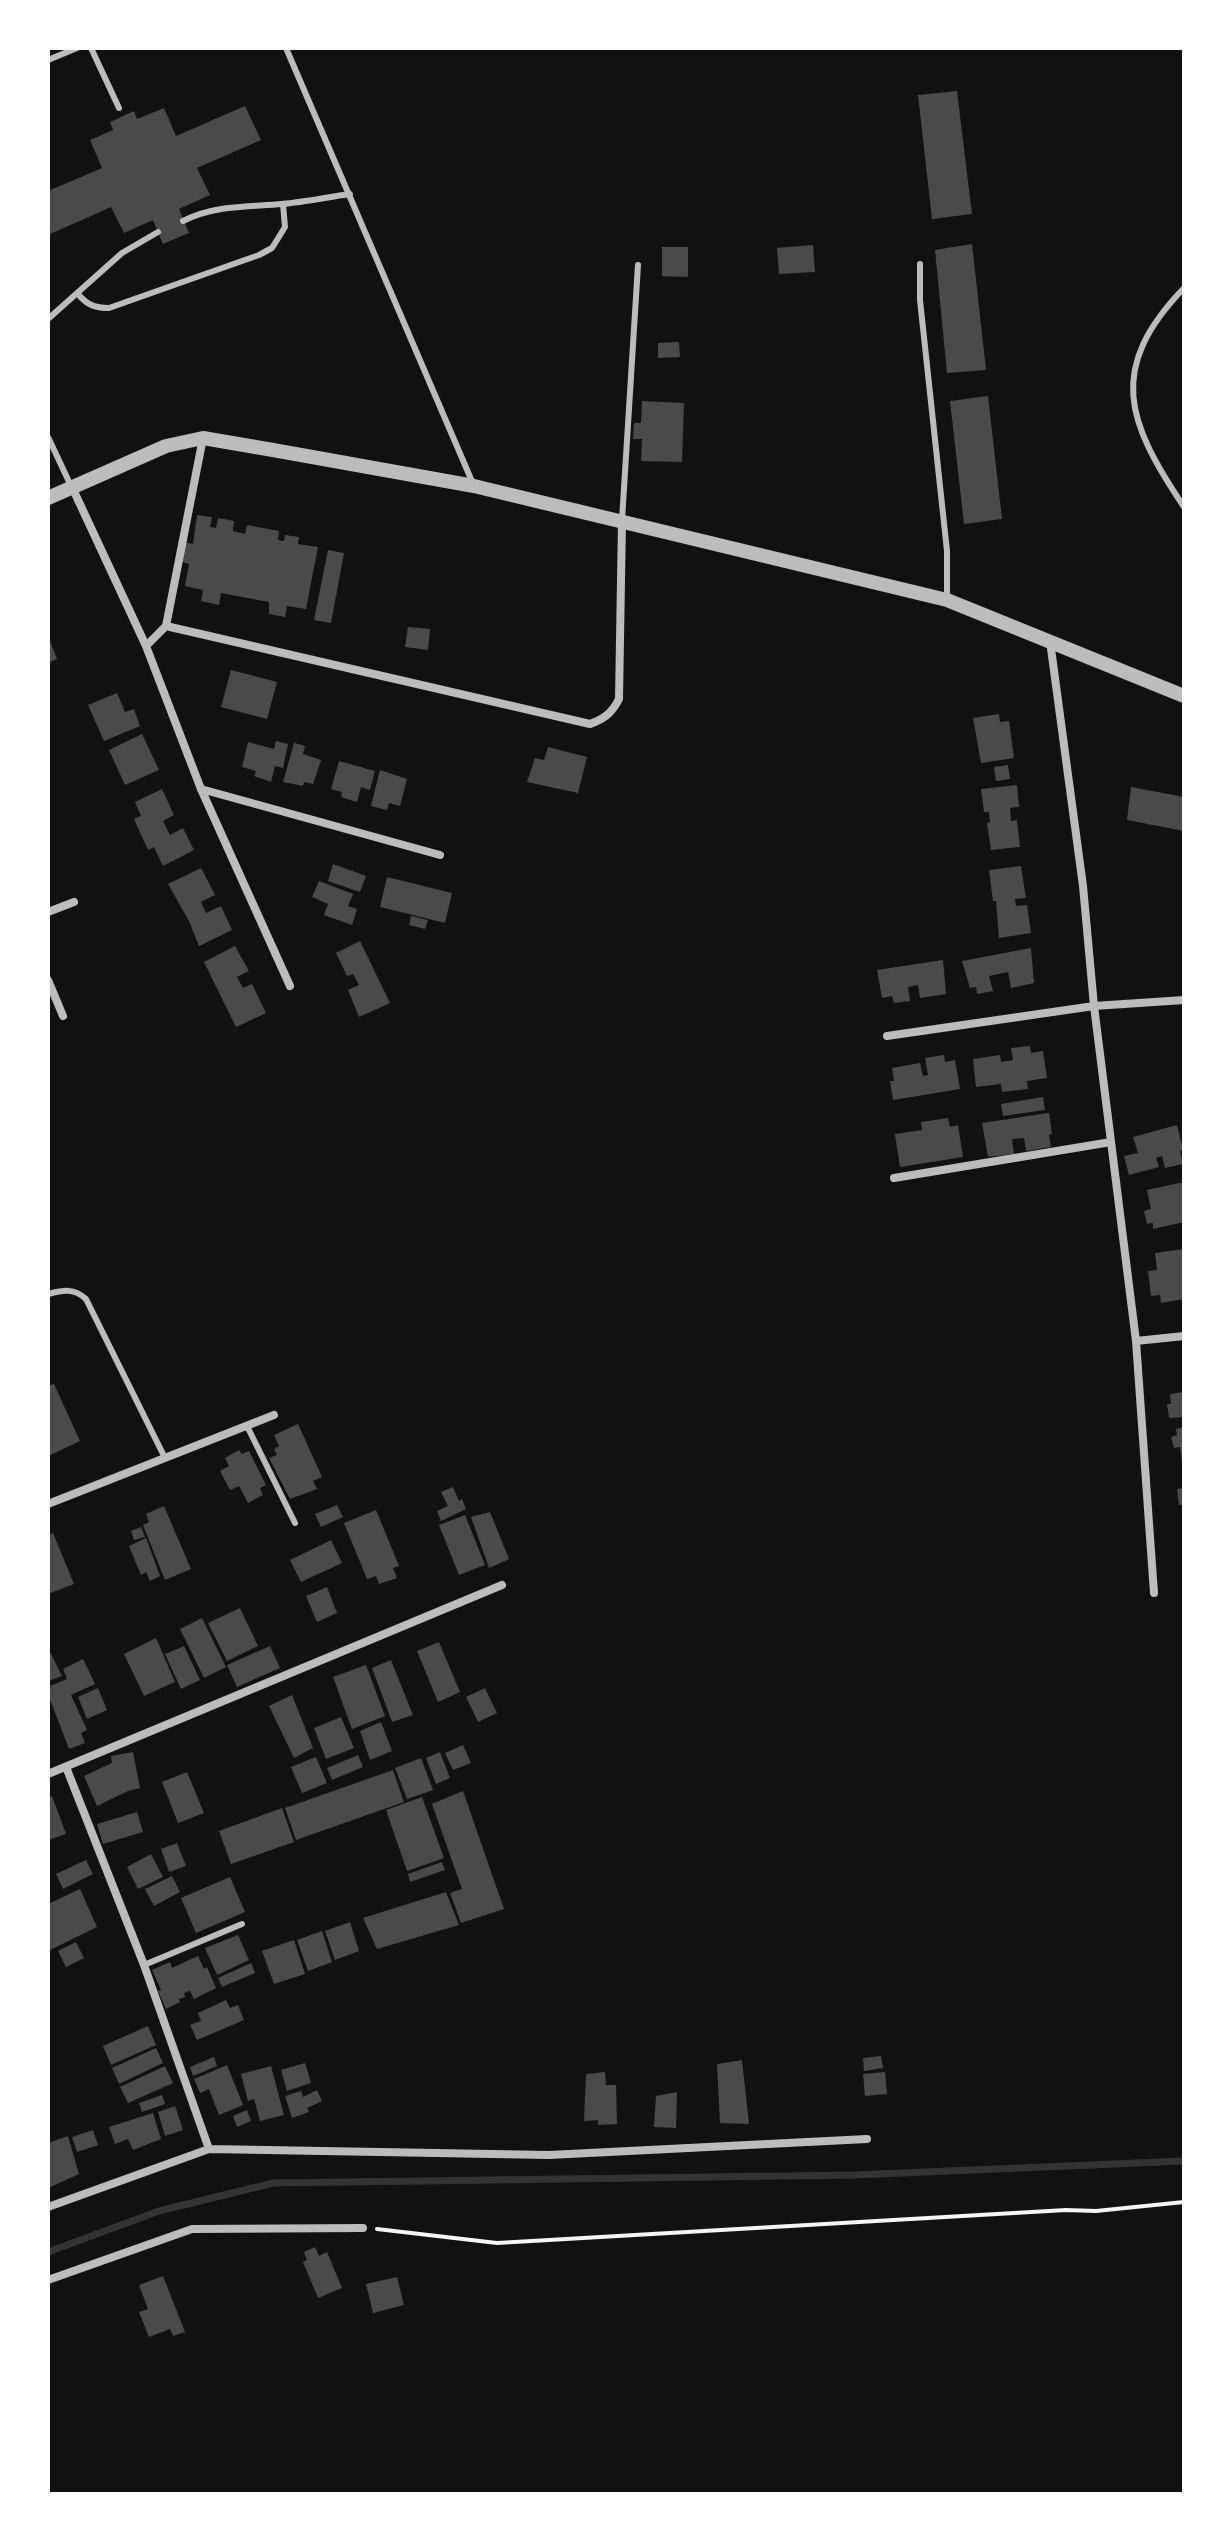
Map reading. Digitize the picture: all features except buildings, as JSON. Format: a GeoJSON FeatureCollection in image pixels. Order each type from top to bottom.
{"type":"FeatureCollection","features":[{"type":"Feature","properties":{"kind":"street"},"geometry":{"type":"LineString","coordinates":[[146,646],[166,626],[203,438]]}},
{"type":"Feature","properties":{"kind":"street"},"geometry":{"type":"LineString","coordinates":[[48,498],[166,446],[203,438],[474,486],[947,600],[1184,696]]}},
{"type":"Feature","properties":{"kind":"street"},"geometry":{"type":"LineString","coordinates":[[71,486],[146,646],[201,789],[290,986]]}},
{"type":"Feature","properties":{"kind":"street"},"geometry":{"type":"LineString","coordinates":[[166,626],[590,724],[602,720],[619,699],[622,520]]}},
{"type":"Feature","properties":{"kind":"street"},"geometry":{"type":"LineString","coordinates":[[1050,640],[1083,886],[1094,1006],[1136,1341],[1154,1593]]}},
{"type":"Feature","properties":{"kind":"street"},"geometry":{"type":"LineString","coordinates":[[201,789],[440,855]]}},
{"type":"Feature","properties":{"kind":"street"},"geometry":{"type":"LineString","coordinates":[[48,912],[74,902]]}},
{"type":"Feature","properties":{"kind":"street"},"geometry":{"type":"LineString","coordinates":[[48,980],[63,1016]]}},
{"type":"Feature","properties":{"kind":"street"},"geometry":{"type":"LineString","coordinates":[[887,1036],[1094,1006],[1184,1000]]}},
{"type":"Feature","properties":{"kind":"street"},"geometry":{"type":"LineString","coordinates":[[894,1178],[1111,1142]]}},
{"type":"Feature","properties":{"kind":"street"},"geometry":{"type":"LineString","coordinates":[[1136,1341],[1184,1336]]}},
{"type":"Feature","properties":{"kind":"street"},"geometry":{"type":"LineString","coordinates":[[48,1504],[274,1415]]}},
{"type":"Feature","properties":{"kind":"street"},"geometry":{"type":"LineString","coordinates":[[48,1774],[502,1585]]}},
{"type":"Feature","properties":{"kind":"street"},"geometry":{"type":"LineString","coordinates":[[66,1767],[144,1965],[209,2149]]}},
{"type":"Feature","properties":{"kind":"street"},"geometry":{"type":"LineString","coordinates":[[48,2207],[209,2149],[549,2155],[867,2139]]}},
{"type":"Feature","properties":{"kind":"street"},"geometry":{"type":"LineString","coordinates":[[48,2280],[192,2229],[363,2228]]}},
{"type":"Feature","properties":{"kind":"lane"},"geometry":{"type":"LineString","coordinates":[[48,60],[77,48]]}},
{"type":"Feature","properties":{"kind":"lane"},"geometry":{"type":"LineString","coordinates":[[91,48],[119,108]]}},
{"type":"Feature","properties":{"kind":"lane"},"geometry":{"type":"LineString","coordinates":[[286,48],[474,486]]}},
{"type":"Feature","properties":{"kind":"lane"},"geometry":{"type":"LineString","coordinates":[[183,221],[224,207],[283,204],[350,194]]}},
{"type":"Feature","properties":{"kind":"lane"},"geometry":{"type":"LineString","coordinates":[[78,294],[84,302],[96,308],[109,308],[259,255],[272,248],[285,227],[283,204]]}},
{"type":"Feature","properties":{"kind":"lane"},"geometry":{"type":"LineString","coordinates":[[48,319],[122,253],[158,232]]}},
{"type":"Feature","properties":{"kind":"lane"},"geometry":{"type":"LineString","coordinates":[[920,264],[920,300],[947,551],[947,600]]}},
{"type":"Feature","properties":{"kind":"lane"},"geometry":{"type":"LineString","coordinates":[[622,520],[638,265]]}},
{"type":"Feature","properties":{"kind":"lane"},"geometry":{"type":"LineString","coordinates":[[1184,288],[1160,313],[1137,356],[1131,398],[1148,450],[1184,507]]}},
{"type":"Feature","properties":{"kind":"lane"},"geometry":{"type":"LineString","coordinates":[[48,437],[71,486]]}},
{"type":"Feature","properties":{"kind":"lane"},"geometry":{"type":"LineString","coordinates":[[48,1294],[66,1289],[80,1293],[86,1299],[165,1458]]}},
{"type":"Feature","properties":{"kind":"lane"},"geometry":{"type":"LineString","coordinates":[[247,1426],[295,1523]]}},
{"type":"Feature","properties":{"kind":"lane"},"geometry":{"type":"LineString","coordinates":[[144,1965],[242,1924]]}},
{"type":"Feature","properties":{"kind":"path"},"geometry":{"type":"LineString","coordinates":[[363,2228],[497,2243],[1066,2210],[1096,2211],[1184,2202]]}},
{"type":"Feature","properties":{"kind":"waterway"},"geometry":{"type":"LineString","coordinates":[[48,2252],[159,2211],[273,2183],[855,2175],[1184,2161]]}}]}
